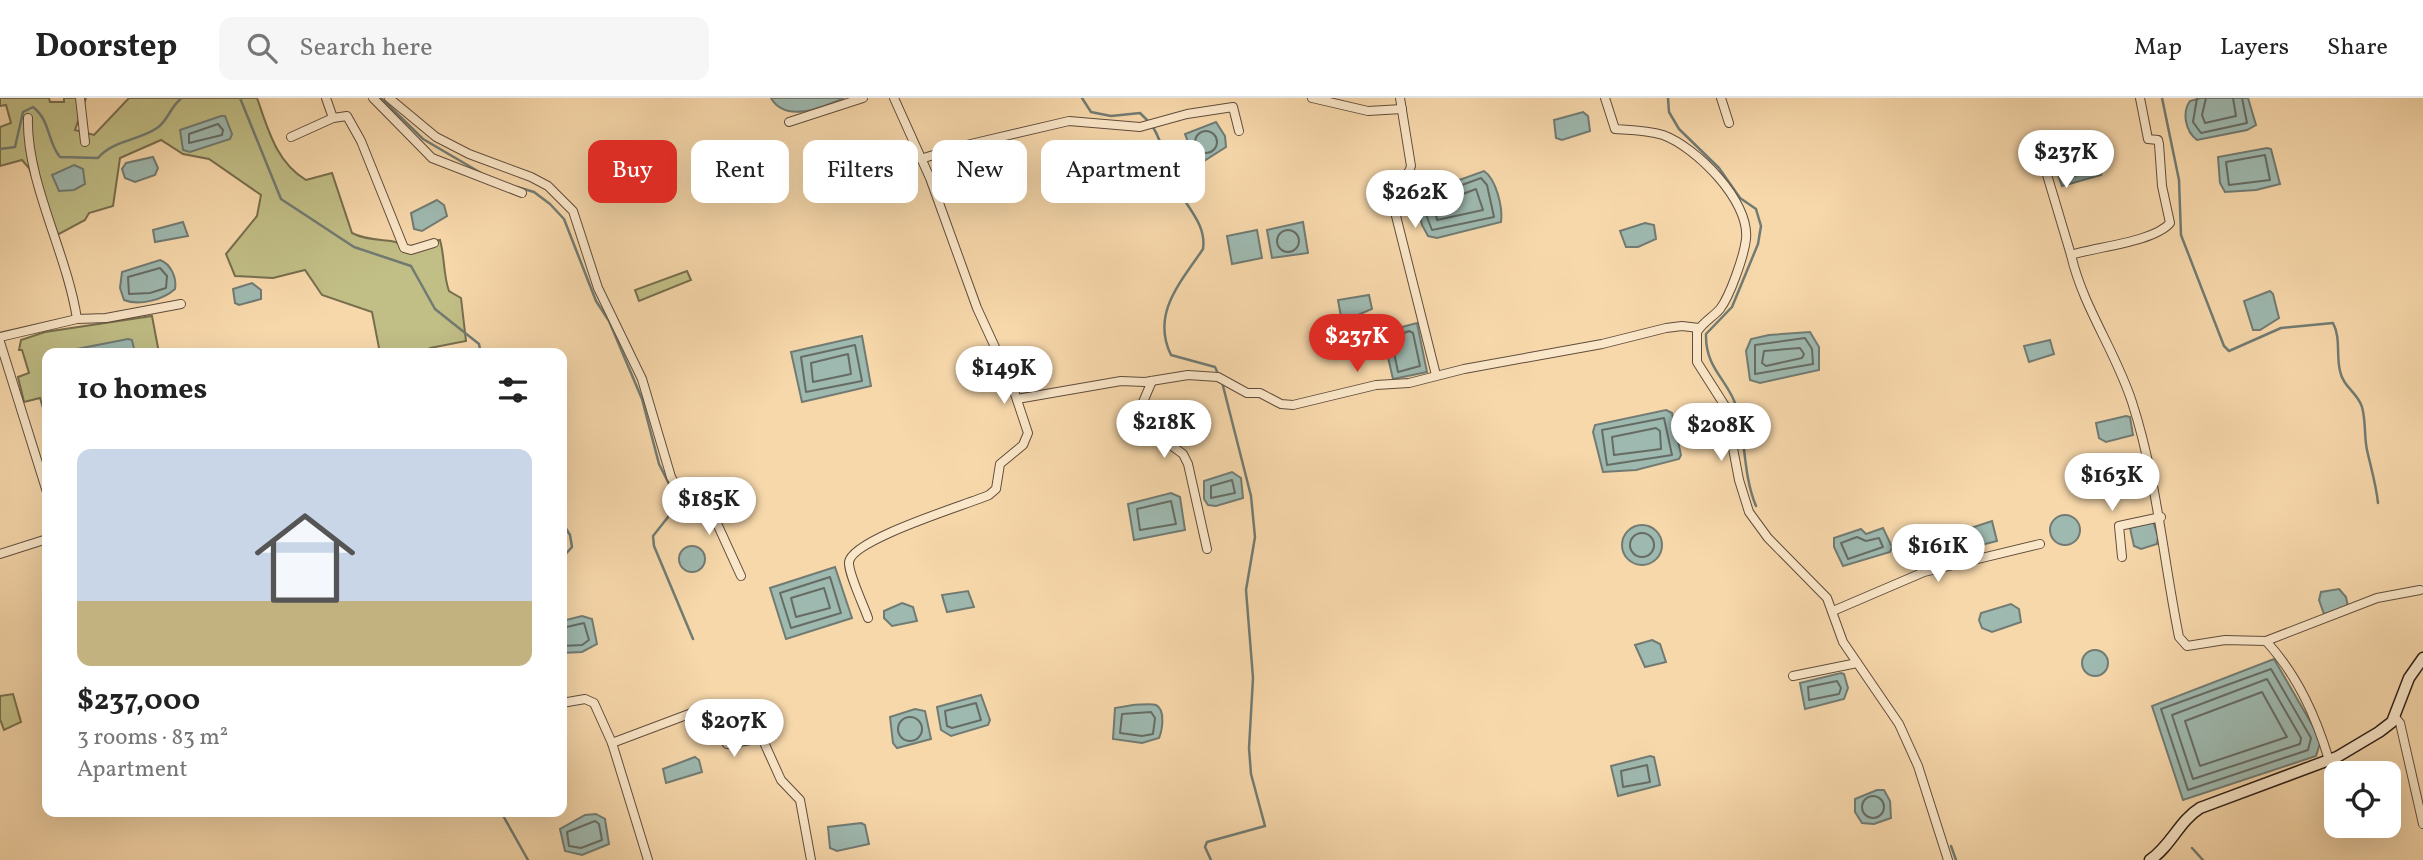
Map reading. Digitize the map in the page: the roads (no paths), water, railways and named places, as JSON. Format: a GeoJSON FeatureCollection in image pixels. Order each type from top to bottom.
{"type":"FeatureCollection","features":[{"type":"Feature","properties":{"kind":"main road"},"geometry":{"type":"LineString","coordinates":[[2150,860],[2163,851],[2185,821],[2200,808],[2329,760],[2387,727],[2409,678],[2423,658]]}},
{"type":"Feature","properties":{"kind":"street"},"geometry":{"type":"LineString","coordinates":[[80,98],[85,142]]}},
{"type":"Feature","properties":{"kind":"street"},"geometry":{"type":"LineString","coordinates":[[326,98],[333,118]]}},
{"type":"Feature","properties":{"kind":"street"},"geometry":{"type":"LineString","coordinates":[[373,98],[432,158],[522,193]]}},
{"type":"Feature","properties":{"kind":"street"},"geometry":{"type":"LineString","coordinates":[[389,98],[436,137],[469,155],[531,177],[548,186],[573,211],[598,288],[642,379],[671,477],[685,502]]}},
{"type":"Feature","properties":{"kind":"street"},"geometry":{"type":"LineString","coordinates":[[789,122],[863,98]]}},
{"type":"Feature","properties":{"kind":"street"},"geometry":{"type":"LineString","coordinates":[[868,618],[849,566],[850,557],[884,534],[993,492],[1000,464],[1023,445],[1028,436],[1017,398],[985,328],[921,159],[894,98]]}},
{"type":"Feature","properties":{"kind":"street"},"geometry":{"type":"LineString","coordinates":[[1312,98],[1368,111],[1402,109]]}},
{"type":"Feature","properties":{"kind":"street"},"geometry":{"type":"LineString","coordinates":[[1400,98],[1410,170],[1393,186],[1391,196],[1436,375]]}},
{"type":"Feature","properties":{"kind":"street"},"geometry":{"type":"LineString","coordinates":[[1605,98],[1615,129],[1662,135],[1682,144],[1719,179],[1740,212],[1746,238],[1730,290],[1721,308],[1699,328],[1695,345],[1697,362],[1725,406],[1739,480],[1749,512],[1768,538],[1827,598],[1843,642],[1899,724],[1918,766],[1948,860]]}},
{"type":"Feature","properties":{"kind":"street"},"geometry":{"type":"LineString","coordinates":[[1721,98],[1729,123]]}},
{"type":"Feature","properties":{"kind":"street"},"geometry":{"type":"LineString","coordinates":[[2071,255],[2116,245],[2163,229],[2170,223],[2162,186],[2160,144],[2158,140],[2148,139],[2140,98]]}},
{"type":"Feature","properties":{"kind":"street"},"geometry":{"type":"LineString","coordinates":[[921,159],[958,147],[1069,121],[1140,127],[1187,114],[1233,107],[1239,131]]}},
{"type":"Feature","properties":{"kind":"street"},"geometry":{"type":"LineString","coordinates":[[291,137],[333,118],[347,116],[361,141],[404,248],[411,250],[434,243]]}},
{"type":"Feature","properties":{"kind":"street"},"geometry":{"type":"LineString","coordinates":[[28,118],[31,155],[69,274],[77,319]]}},
{"type":"Feature","properties":{"kind":"street"},"geometry":{"type":"LineString","coordinates":[[2095,142],[2042,158],[2085,302],[2102,329],[2129,393],[2161,517],[2179,637],[2187,646],[2225,640],[2266,641],[2376,598],[2420,590]]}},
{"type":"Feature","properties":{"kind":"street"},"geometry":{"type":"LineString","coordinates":[[42,476],[0,340],[77,319],[106,318],[181,304]]}},
{"type":"Feature","properties":{"kind":"street"},"geometry":{"type":"LineString","coordinates":[[1017,398],[1121,381],[1152,381],[1171,376],[1218,377],[1247,393],[1260,393],[1281,404],[1293,405],[1376,385],[1409,383],[1436,375],[1602,344],[1666,328],[1699,328]]}},
{"type":"Feature","properties":{"kind":"street"},"geometry":{"type":"LineString","coordinates":[[1152,381],[1143,402],[1143,414],[1161,438],[1183,454],[1188,464],[1207,549]]}},
{"type":"Feature","properties":{"kind":"street"},"geometry":{"type":"LineString","coordinates":[[679,490],[690,488],[704,495],[741,576]]}},
{"type":"Feature","properties":{"kind":"street"},"geometry":{"type":"LineString","coordinates":[[2122,557],[2119,526],[2161,517]]}},
{"type":"Feature","properties":{"kind":"street"},"geometry":{"type":"LineString","coordinates":[[0,554],[42,541]]}},
{"type":"Feature","properties":{"kind":"street"},"geometry":{"type":"LineString","coordinates":[[1833,611],[1924,572],[2040,544]]}},
{"type":"Feature","properties":{"kind":"street"},"geometry":{"type":"LineString","coordinates":[[2266,641],[2288,668],[2308,702],[2321,730],[2329,760]]}},
{"type":"Feature","properties":{"kind":"street"},"geometry":{"type":"LineString","coordinates":[[1793,676],[1857,663]]}},
{"type":"Feature","properties":{"kind":"street"},"geometry":{"type":"LineString","coordinates":[[567,702],[592,700],[612,743],[648,860]]}},
{"type":"Feature","properties":{"kind":"street"},"geometry":{"type":"LineString","coordinates":[[612,743],[705,708],[710,708],[727,744],[762,738],[781,780],[800,800],[811,860]]}},
{"type":"Feature","properties":{"kind":"street"},"geometry":{"type":"LineString","coordinates":[[2394,716],[2400,723],[2423,824]]}},
{"type":"Feature","properties":{"kind":"water"},"geometry":{"type":"Polygon","coordinates":[[[771,98],[844,98],[816,109],[795,112],[778,106],[771,98]]]}},
{"type":"Feature","properties":{"kind":"water"},"geometry":{"type":"Polygon","coordinates":[[[2201,98],[2248,98],[2256,125],[2247,130],[2197,140],[2187,127],[2186,110],[2190,101],[2201,98]]]}},
{"type":"Feature","properties":{"kind":"water"},"geometry":{"type":"Polygon","coordinates":[[[1583,112],[1588,116],[1590,131],[1562,140],[1556,138],[1554,120],[1583,112]]]}},
{"type":"Feature","properties":{"kind":"water"},"geometry":{"type":"Polygon","coordinates":[[[225,116],[232,134],[230,139],[190,152],[183,150],[180,130],[225,116]]]}},
{"type":"Feature","properties":{"kind":"water"},"geometry":{"type":"Polygon","coordinates":[[[1216,122],[1225,136],[1226,147],[1205,160],[1205,140],[1187,140],[1185,134],[1216,122]]]}},
{"type":"Feature","properties":{"kind":"water"},"geometry":{"type":"Polygon","coordinates":[[[2271,149],[2280,184],[2256,190],[2225,192],[2220,183],[2218,157],[2271,149]]]}},
{"type":"Feature","properties":{"kind":"water"},"geometry":{"type":"Polygon","coordinates":[[[2095,152],[2103,169],[2101,175],[2062,186],[2054,164],[2095,152]]]}},
{"type":"Feature","properties":{"kind":"water"},"geometry":{"type":"Polygon","coordinates":[[[153,157],[158,168],[155,175],[135,182],[125,178],[122,169],[126,163],[153,157]]]}},
{"type":"Feature","properties":{"kind":"water"},"geometry":{"type":"Polygon","coordinates":[[[74,165],[83,169],[85,184],[74,190],[59,191],[52,175],[74,165]]]}},
{"type":"Feature","properties":{"kind":"water"},"geometry":{"type":"Polygon","coordinates":[[[1484,171],[1492,180],[1498,194],[1501,222],[1437,238],[1428,236],[1422,225],[1415,196],[1484,171]]]}},
{"type":"Feature","properties":{"kind":"water"},"geometry":{"type":"Polygon","coordinates":[[[437,200],[444,205],[447,216],[422,231],[414,229],[411,213],[437,200]]]}},
{"type":"Feature","properties":{"kind":"water"},"geometry":{"type":"Polygon","coordinates":[[[183,222],[188,236],[155,242],[153,230],[183,222]]]}},
{"type":"Feature","properties":{"kind":"water"},"geometry":{"type":"Polygon","coordinates":[[[1303,222],[1308,253],[1272,258],[1267,230],[1303,222]]]}},
{"type":"Feature","properties":{"kind":"water"},"geometry":{"type":"Polygon","coordinates":[[[1645,223],[1654,225],[1656,239],[1638,247],[1626,247],[1620,231],[1645,223]]]}},
{"type":"Feature","properties":{"kind":"water"},"geometry":{"type":"Polygon","coordinates":[[[1257,230],[1262,258],[1232,264],[1227,236],[1257,230]]]}},
{"type":"Feature","properties":{"kind":"water"},"geometry":{"type":"Polygon","coordinates":[[[160,260],[172,272],[175,289],[151,301],[124,300],[120,288],[122,272],[160,260]]]}},
{"type":"Feature","properties":{"kind":"water"},"geometry":{"type":"Polygon","coordinates":[[[252,283],[261,290],[261,299],[239,305],[235,303],[233,289],[252,283]]]}},
{"type":"Feature","properties":{"kind":"water"},"geometry":{"type":"Polygon","coordinates":[[[2270,291],[2279,318],[2260,330],[2253,330],[2244,301],[2270,291]]]}},
{"type":"Feature","properties":{"kind":"water"},"geometry":{"type":"Polygon","coordinates":[[[1369,295],[1372,309],[1353,317],[1341,317],[1338,300],[1369,295]]]}},
{"type":"Feature","properties":{"kind":"water"},"geometry":{"type":"Polygon","coordinates":[[[1417,323],[1427,372],[1393,379],[1383,336],[1387,331],[1417,323]]]}},
{"type":"Feature","properties":{"kind":"water"},"geometry":{"type":"Polygon","coordinates":[[[1810,332],[1819,347],[1819,370],[1760,383],[1750,380],[1746,351],[1751,339],[1810,332]]]}},
{"type":"Feature","properties":{"kind":"water"},"geometry":{"type":"Polygon","coordinates":[[[862,336],[871,386],[802,402],[791,352],[862,336]]]}},
{"type":"Feature","properties":{"kind":"water"},"geometry":{"type":"Polygon","coordinates":[[[128,339],[132,340],[134,348],[82,348],[128,339]]]}},
{"type":"Feature","properties":{"kind":"water"},"geometry":{"type":"Polygon","coordinates":[[[2050,340],[2054,354],[2029,362],[2024,346],[2050,340]]]}},
{"type":"Feature","properties":{"kind":"water"},"geometry":{"type":"Polygon","coordinates":[[[1666,410],[1672,413],[1681,455],[1679,459],[1636,470],[1603,472],[1593,432],[1595,425],[1666,410]]]}},
{"type":"Feature","properties":{"kind":"water"},"geometry":{"type":"Polygon","coordinates":[[[2130,417],[2133,435],[2106,442],[2099,438],[2096,423],[2130,417]]]}},
{"type":"Feature","properties":{"kind":"water"},"geometry":{"type":"Polygon","coordinates":[[[1232,472],[1241,478],[1243,498],[1216,506],[1208,505],[1204,499],[1204,481],[1232,472]]]}},
{"type":"Feature","properties":{"kind":"water"},"geometry":{"type":"Polygon","coordinates":[[[1171,493],[1180,497],[1185,530],[1134,540],[1128,504],[1171,493]]]}},
{"type":"Feature","properties":{"kind":"water"},"geometry":{"type":"Polygon","coordinates":[[[2065,515],[2071,516],[2079,524],[2079,536],[2071,544],[2065,545],[2059,544],[2051,536],[2050,530],[2051,524],[2059,516],[2065,515]]]}},
{"type":"Feature","properties":{"kind":"water"},"geometry":{"type":"Polygon","coordinates":[[[1992,521],[1997,541],[1973,547],[1968,529],[1992,521]]]}},
{"type":"Feature","properties":{"kind":"water"},"geometry":{"type":"Polygon","coordinates":[[[2153,521],[2158,537],[2157,544],[2141,549],[2134,546],[2130,528],[2153,521]]]}},
{"type":"Feature","properties":{"kind":"water"},"geometry":{"type":"Polygon","coordinates":[[[1642,525],[1656,531],[1662,545],[1656,559],[1642,565],[1628,559],[1622,545],[1628,531],[1642,525]]]}},
{"type":"Feature","properties":{"kind":"water"},"geometry":{"type":"Polygon","coordinates":[[[1883,528],[1892,547],[1890,552],[1843,566],[1834,547],[1834,538],[1861,529],[1866,534],[1883,528]]]}},
{"type":"Feature","properties":{"kind":"water"},"geometry":{"type":"Polygon","coordinates":[[[692,546],[701,550],[705,559],[701,568],[692,572],[683,568],[679,559],[683,550],[692,546]]]}},
{"type":"Feature","properties":{"kind":"water"},"geometry":{"type":"Polygon","coordinates":[[[835,567],[852,618],[786,639],[770,588],[835,567]]]}},
{"type":"Feature","properties":{"kind":"water"},"geometry":{"type":"Polygon","coordinates":[[[2339,589],[2346,597],[2348,607],[2324,614],[2319,600],[2321,592],[2339,589]]]}},
{"type":"Feature","properties":{"kind":"water"},"geometry":{"type":"Polygon","coordinates":[[[968,591],[974,607],[947,612],[942,595],[968,591]]]}},
{"type":"Feature","properties":{"kind":"water"},"geometry":{"type":"Polygon","coordinates":[[[902,603],[913,607],[917,621],[892,626],[884,618],[884,611],[902,603]]]}},
{"type":"Feature","properties":{"kind":"water"},"geometry":{"type":"Polygon","coordinates":[[[2011,604],[2019,609],[2021,622],[1992,632],[1982,628],[1979,620],[1981,613],[2011,604]]]}},
{"type":"Feature","properties":{"kind":"water"},"geometry":{"type":"Polygon","coordinates":[[[582,616],[592,619],[597,644],[582,652],[567,653],[567,620],[582,616]]]}},
{"type":"Feature","properties":{"kind":"water"},"geometry":{"type":"Polygon","coordinates":[[[1652,640],[1660,644],[1666,662],[1645,667],[1635,645],[1652,640]]]}},
{"type":"Feature","properties":{"kind":"water"},"geometry":{"type":"Polygon","coordinates":[[[2095,650],[2104,654],[2108,663],[2104,672],[2095,676],[2086,672],[2082,663],[2086,654],[2095,650]]]}},
{"type":"Feature","properties":{"kind":"water"},"geometry":{"type":"Polygon","coordinates":[[[2274,659],[2321,740],[2316,756],[2183,800],[2152,706],[2274,659]]]}},
{"type":"Feature","properties":{"kind":"water"},"geometry":{"type":"Polygon","coordinates":[[[1844,674],[1848,688],[1844,699],[1805,709],[1800,683],[1844,674]]]}},
{"type":"Feature","properties":{"kind":"water"},"geometry":{"type":"Polygon","coordinates":[[[981,695],[990,720],[988,725],[951,736],[941,730],[937,707],[981,695]]]}},
{"type":"Feature","properties":{"kind":"water"},"geometry":{"type":"Polygon","coordinates":[[[1151,704],[1159,708],[1162,721],[1159,738],[1142,743],[1113,739],[1115,708],[1151,704]]]}},
{"type":"Feature","properties":{"kind":"water"},"geometry":{"type":"Polygon","coordinates":[[[915,709],[925,711],[931,739],[897,748],[893,743],[890,717],[915,709]]]}},
{"type":"Feature","properties":{"kind":"water"},"geometry":{"type":"Polygon","coordinates":[[[695,757],[699,760],[702,772],[666,783],[663,769],[695,757]]]}},
{"type":"Feature","properties":{"kind":"water"},"geometry":{"type":"Polygon","coordinates":[[[1654,757],[1660,785],[1618,796],[1611,766],[1654,757]]]}},
{"type":"Feature","properties":{"kind":"water"},"geometry":{"type":"Polygon","coordinates":[[[1884,790],[1890,801],[1891,818],[1874,824],[1862,823],[1855,812],[1855,799],[1884,790]]]}},
{"type":"Feature","properties":{"kind":"water"},"geometry":{"type":"Polygon","coordinates":[[[596,814],[605,819],[609,844],[582,855],[565,851],[560,829],[585,815],[596,814]]]}},
{"type":"Feature","properties":{"kind":"water"},"geometry":{"type":"Polygon","coordinates":[[[861,823],[865,825],[869,844],[837,851],[830,848],[828,827],[861,823]]]}},
{"type":"Feature","properties":{"kind":"waterway"},"geometry":{"type":"LineString","coordinates":[[0,149],[15,147],[23,112],[33,107],[43,119],[60,157],[98,158],[118,144],[157,128],[182,98]]}},
{"type":"Feature","properties":{"kind":"waterway"},"geometry":{"type":"LineString","coordinates":[[240,98],[281,199],[354,247],[411,266],[435,309],[479,344],[480,348]]}},
{"type":"Feature","properties":{"kind":"waterway"},"geometry":{"type":"LineString","coordinates":[[381,98],[423,139],[481,173]]}},
{"type":"Feature","properties":{"kind":"waterway"},"geometry":{"type":"LineString","coordinates":[[1082,98],[1091,112],[1111,116],[1140,113],[1149,122]]}},
{"type":"Feature","properties":{"kind":"waterway"},"geometry":{"type":"LineString","coordinates":[[1668,98],[1669,112],[1679,129],[1719,168],[1740,198],[1756,209],[1761,226],[1758,244],[1732,307],[1706,334],[1709,357],[1737,409],[1749,482],[1756,506]]}},
{"type":"Feature","properties":{"kind":"waterway"},"geometry":{"type":"LineString","coordinates":[[2162,98],[2179,180],[2181,235],[2224,346],[2229,351],[2281,328],[2333,323],[2342,377],[2362,407],[2366,445],[2378,503]]}},
{"type":"Feature","properties":{"kind":"waterway"},"geometry":{"type":"LineString","coordinates":[[1153,127],[1177,188],[1198,221],[1203,239],[1203,249],[1177,287],[1166,312],[1166,340],[1171,355],[1215,367],[1219,376]]}},
{"type":"Feature","properties":{"kind":"waterway"},"geometry":{"type":"LineString","coordinates":[[517,187],[534,192],[564,219],[596,301],[609,321],[642,399],[659,464],[677,500],[676,507],[653,536],[654,546],[693,639]]}},
{"type":"Feature","properties":{"kind":"waterway"},"geometry":{"type":"LineString","coordinates":[[1211,860],[1205,847],[1207,842],[1265,826],[1251,774],[1249,748],[1253,678],[1246,590],[1255,537],[1251,496],[1222,382]]}},
{"type":"Feature","properties":{"kind":"waterway"},"geometry":{"type":"LineString","coordinates":[[567,530],[572,547],[567,552]]}},
{"type":"Feature","properties":{"kind":"waterway"},"geometry":{"type":"LineString","coordinates":[[504,817],[528,860]]}},
{"type":"Feature","properties":{"kind":"waterway"},"geometry":{"type":"LineString","coordinates":[[1951,846],[1956,860]]}},
{"type":"Feature","properties":{"kind":"waterway"},"geometry":{"type":"LineString","coordinates":[[2192,848],[2203,860]]}}]}
